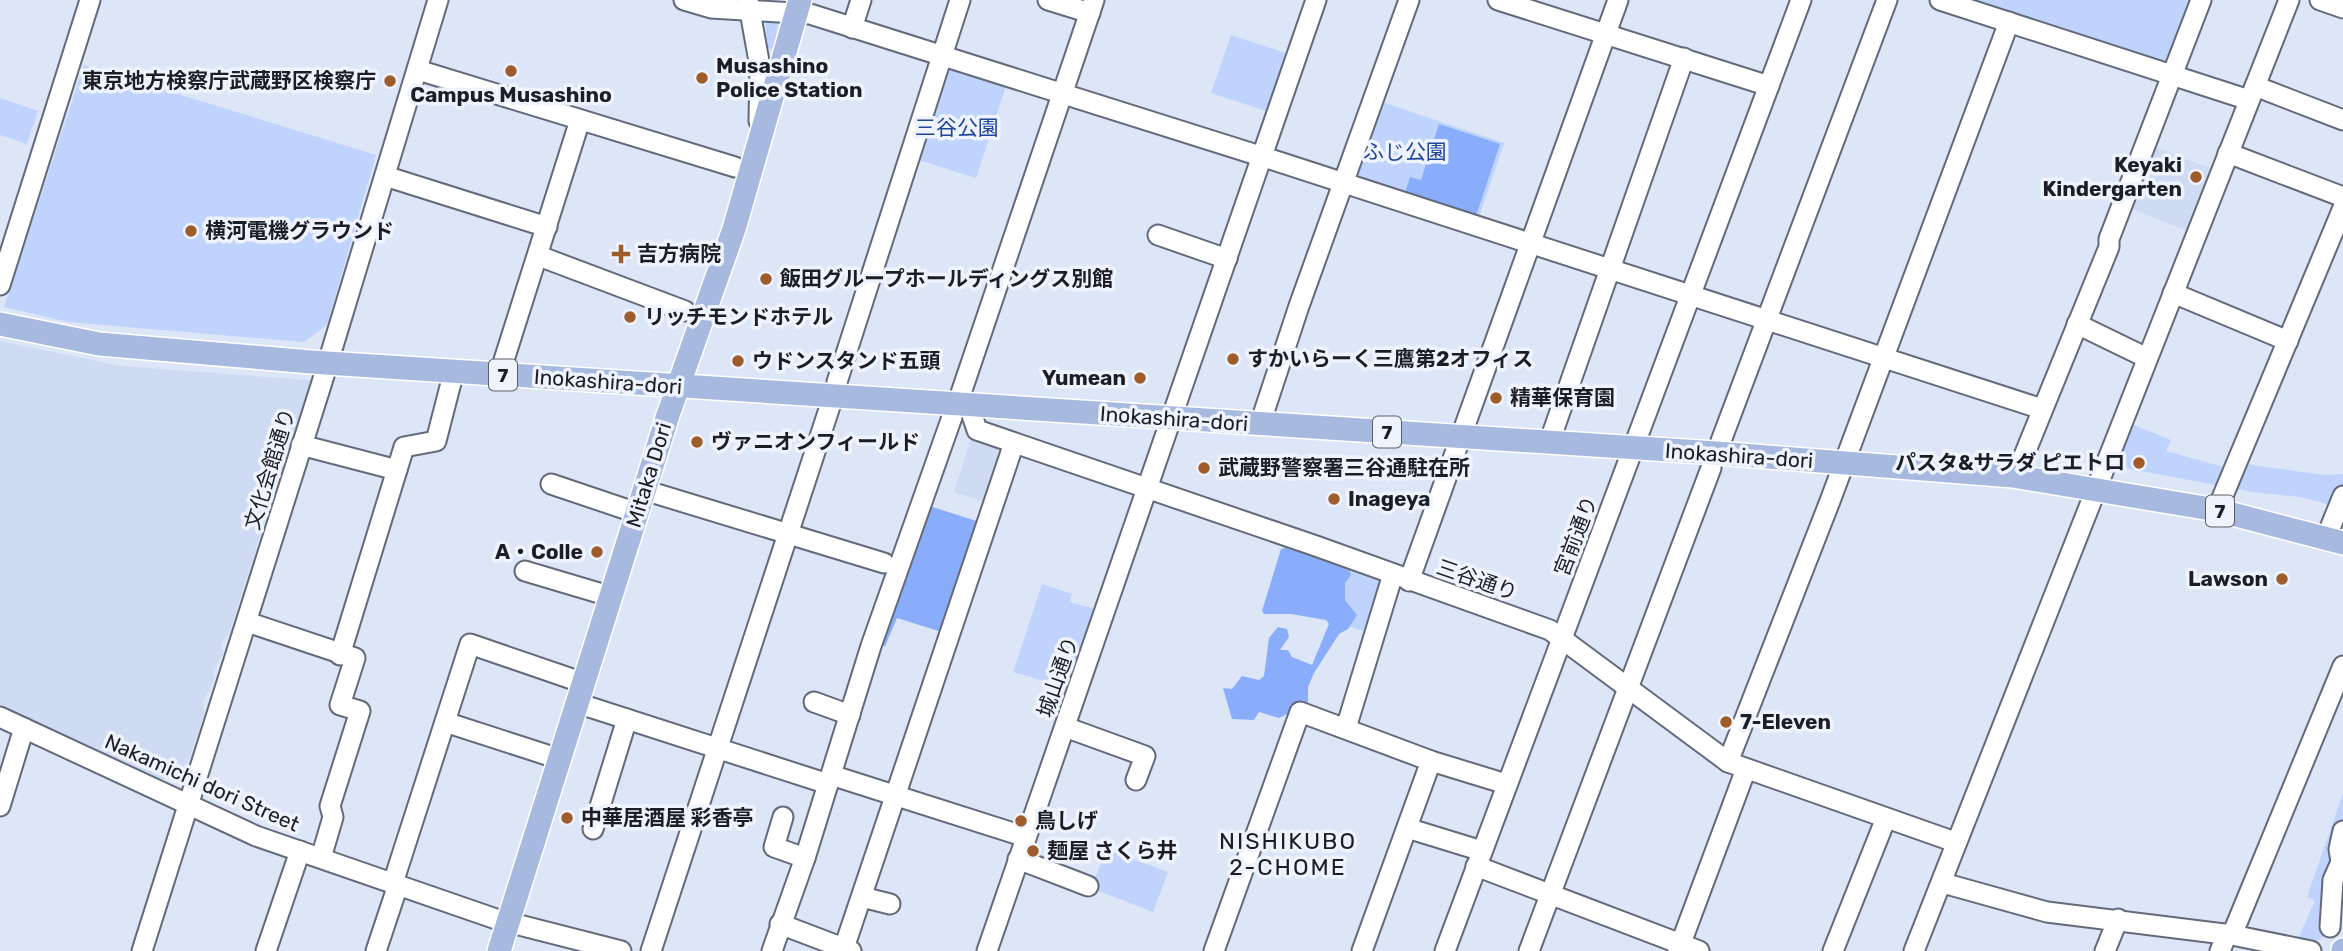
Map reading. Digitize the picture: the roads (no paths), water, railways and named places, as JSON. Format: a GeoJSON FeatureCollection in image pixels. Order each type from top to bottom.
{"type":"FeatureCollection","features":[{"type":"Feature","properties":{"kind":"main road","name":"Mitaka Dori"},"geometry":{"type":"LineString","coordinates":[[499,951],[677,387],[734,229],[750,176],[755,147],[798,6]]}},
{"type":"Feature","properties":{"kind":"main road","name":"Inokashira-dori"},"geometry":{"type":"LineString","coordinates":[[0,324],[99,344],[328,363],[677,387],[835,389],[959,410],[1173,418],[2013,476],[2217,510],[2334,540]]}},
{"type":"Feature","properties":{"kind":"street"},"geometry":{"type":"LineString","coordinates":[[0,285],[90,0]]}},
{"type":"Feature","properties":{"kind":"street","name":"文化会館通り"},"geometry":{"type":"LineString","coordinates":[[142,951],[328,363],[438,0]]}},
{"type":"Feature","properties":{"kind":"street"},"geometry":{"type":"LineString","coordinates":[[684,0],[710,8],[749,5],[798,6],[852,28],[1262,156],[2042,409]]}},
{"type":"Feature","properties":{"kind":"street"},"geometry":{"type":"LineString","coordinates":[[852,28],[861,0]]}},
{"type":"Feature","properties":{"kind":"street"},"geometry":{"type":"LineString","coordinates":[[651,951],[960,0]]}},
{"type":"Feature","properties":{"kind":"street"},"geometry":{"type":"LineString","coordinates":[[772,951],[805,858],[897,571],[959,410],[1092,7],[1048,0]]}},
{"type":"Feature","properties":{"kind":"street","name":"城山通り"},"geometry":{"type":"LineString","coordinates":[[986,951],[1316,0]]}},
{"type":"Feature","properties":{"kind":"street"},"geometry":{"type":"LineString","coordinates":[[1260,424],[1299,306],[1409,0]]}},
{"type":"Feature","properties":{"kind":"street"},"geometry":{"type":"LineString","coordinates":[[1498,0],[1519,3],[1769,86]]}},
{"type":"Feature","properties":{"kind":"street"},"geometry":{"type":"LineString","coordinates":[[1346,728],[1401,578],[1460,438],[1618,0]]}},
{"type":"Feature","properties":{"kind":"street","name":"宮前通り"},"geometry":{"type":"LineString","coordinates":[[1445,951],[1801,0]]}},
{"type":"Feature","properties":{"kind":"street"},"geometry":{"type":"LineString","coordinates":[[1721,441],[1887,0]]}},
{"type":"Feature","properties":{"kind":"street"},"geometry":{"type":"LineString","coordinates":[[1940,0],[2172,75],[2252,93],[2343,120]]}},
{"type":"Feature","properties":{"kind":"street"},"geometry":{"type":"LineString","coordinates":[[2023,458],[2201,0]]}},
{"type":"Feature","properties":{"kind":"street"},"geometry":{"type":"LineString","coordinates":[[1914,951],[2289,0]]}},
{"type":"Feature","properties":{"kind":"street"},"geometry":{"type":"LineString","coordinates":[[2320,0],[2343,8]]}},
{"type":"Feature","properties":{"kind":"street"},"geometry":{"type":"LineString","coordinates":[[749,5],[760,67],[761,104],[755,147]]}},
{"type":"Feature","properties":{"kind":"street"},"geometry":{"type":"LineString","coordinates":[[1407,828],[1550,894],[1686,948],[1737,766],[1882,357],[2009,22]]}},
{"type":"Feature","properties":{"kind":"street"},"geometry":{"type":"LineString","coordinates":[[1549,443],[1612,270],[1684,58]]}},
{"type":"Feature","properties":{"kind":"street"},"geometry":{"type":"LineString","coordinates":[[418,70],[735,167]]}},
{"type":"Feature","properties":{"kind":"street"},"geometry":{"type":"LineString","coordinates":[[505,360],[580,120]]}},
{"type":"Feature","properties":{"kind":"street"},"geometry":{"type":"LineString","coordinates":[[2228,153],[2343,197]]}},
{"type":"Feature","properties":{"kind":"street"},"geometry":{"type":"LineString","coordinates":[[385,176],[547,227]]}},
{"type":"Feature","properties":{"kind":"street"},"geometry":{"type":"LineString","coordinates":[[2217,510],[2343,208]]}},
{"type":"Feature","properties":{"kind":"street"},"geometry":{"type":"LineString","coordinates":[[1158,235],[1227,259]]}},
{"type":"Feature","properties":{"kind":"street"},"geometry":{"type":"LineString","coordinates":[[539,256],[685,311]]}},
{"type":"Feature","properties":{"kind":"street"},"geometry":{"type":"LineString","coordinates":[[2173,293],[2288,341]]}},
{"type":"Feature","properties":{"kind":"street"},"geometry":{"type":"LineString","coordinates":[[2077,324],[2147,358]]}},
{"type":"Feature","properties":{"kind":"street"},"geometry":{"type":"LineString","coordinates":[[340,655],[404,447],[436,440],[454,371]]}},
{"type":"Feature","properties":{"kind":"street","name":"三谷通り"},"geometry":{"type":"LineString","coordinates":[[959,410],[977,430],[1550,630],[1626,689],[1737,766],[1955,842]]}},
{"type":"Feature","properties":{"kind":"street"},"geometry":{"type":"LineString","coordinates":[[780,924],[846,950],[1014,443]]}},
{"type":"Feature","properties":{"kind":"street"},"geometry":{"type":"LineString","coordinates":[[302,445],[397,470]]}},
{"type":"Feature","properties":{"kind":"street"},"geometry":{"type":"LineString","coordinates":[[1529,951],[1711,468]]}},
{"type":"Feature","properties":{"kind":"street"},"geometry":{"type":"LineString","coordinates":[[551,484],[637,513]]}},
{"type":"Feature","properties":{"kind":"street"},"geometry":{"type":"LineString","coordinates":[[644,490],[884,563]]}},
{"type":"Feature","properties":{"kind":"street"},"geometry":{"type":"LineString","coordinates":[[2334,540],[2343,496]]}},
{"type":"Feature","properties":{"kind":"street"},"geometry":{"type":"LineString","coordinates":[[525,571],[599,593]]}},
{"type":"Feature","properties":{"kind":"street"},"geometry":{"type":"LineString","coordinates":[[247,622],[355,658],[340,705],[360,711],[330,806],[334,817],[321,858]]}},
{"type":"Feature","properties":{"kind":"street"},"geometry":{"type":"LineString","coordinates":[[376,951],[470,644],[572,679]]}},
{"type":"Feature","properties":{"kind":"street"},"geometry":{"type":"LineString","coordinates":[[2226,940],[2343,666]]}},
{"type":"Feature","properties":{"kind":"street"},"geometry":{"type":"LineString","coordinates":[[814,702],[850,715]]}},
{"type":"Feature","properties":{"kind":"street"},"geometry":{"type":"LineString","coordinates":[[577,703],[717,749],[829,780],[897,794],[1026,837]]}},
{"type":"Feature","properties":{"kind":"street"},"geometry":{"type":"LineString","coordinates":[[1214,951],[1300,712],[1432,761],[1507,784]]}},
{"type":"Feature","properties":{"kind":"street","name":"Nakamichi dori Street"},"geometry":{"type":"LineString","coordinates":[[0,717],[256,836],[508,922],[621,951]]}},
{"type":"Feature","properties":{"kind":"street"},"geometry":{"type":"LineString","coordinates":[[593,829],[627,719]]}},
{"type":"Feature","properties":{"kind":"street"},"geometry":{"type":"LineString","coordinates":[[445,722],[547,755]]}},
{"type":"Feature","properties":{"kind":"street"},"geometry":{"type":"LineString","coordinates":[[1065,727],[1152,759],[1136,780]]}},
{"type":"Feature","properties":{"kind":"street"},"geometry":{"type":"LineString","coordinates":[[0,806],[24,728]]}},
{"type":"Feature","properties":{"kind":"street"},"geometry":{"type":"LineString","coordinates":[[1362,951],[1432,761]]}},
{"type":"Feature","properties":{"kind":"street"},"geometry":{"type":"LineString","coordinates":[[783,817],[774,847],[805,858]]}},
{"type":"Feature","properties":{"kind":"street"},"geometry":{"type":"LineString","coordinates":[[1833,951],[1886,818]]}},
{"type":"Feature","properties":{"kind":"street"},"geometry":{"type":"LineString","coordinates":[[2330,926],[2333,880],[2341,862],[2339,849],[2343,831]]}},
{"type":"Feature","properties":{"kind":"street"},"geometry":{"type":"LineString","coordinates":[[266,951],[300,851]]}},
{"type":"Feature","properties":{"kind":"street"},"geometry":{"type":"LineString","coordinates":[[1018,859],[1088,886]]}},
{"type":"Feature","properties":{"kind":"street"},"geometry":{"type":"LineString","coordinates":[[1942,883],[2047,912],[2118,919],[2226,940],[2311,951]]}},
{"type":"Feature","properties":{"kind":"street"},"geometry":{"type":"LineString","coordinates":[[862,897],[890,904]]}},
{"type":"Feature","properties":{"kind":"street"},"geometry":{"type":"LineString","coordinates":[[2105,951],[2118,919]]}},
{"type":"Feature","properties":{"kind":"place","name":"Campus Musashino"},"geometry":{"type":"Point","coordinates":[511,71]}},
{"type":"Feature","properties":{"kind":"place","name":"Musashino Police Station"},"geometry":{"type":"Point","coordinates":[702,78]}},
{"type":"Feature","properties":{"kind":"place","name":"東京地方検察庁武蔵野区検察庁"},"geometry":{"type":"Point","coordinates":[390,81]}},
{"type":"Feature","properties":{"kind":"place","name":"Keyaki Kindergarten"},"geometry":{"type":"Point","coordinates":[2196,177]}},
{"type":"Feature","properties":{"kind":"place","name":"横河電機グラウンド"},"geometry":{"type":"Point","coordinates":[191,231]}},
{"type":"Feature","properties":{"kind":"place","name":"吉方病院"},"geometry":{"type":"Point","coordinates":[621,254]}},
{"type":"Feature","properties":{"kind":"place","name":"飯田グループホールディングス別館"},"geometry":{"type":"Point","coordinates":[766,279]}},
{"type":"Feature","properties":{"kind":"place","name":"リッチモンドホテル"},"geometry":{"type":"Point","coordinates":[630,317]}},
{"type":"Feature","properties":{"kind":"place","name":"すかいらーく三鷹第2オフィス"},"geometry":{"type":"Point","coordinates":[1233,359]}},
{"type":"Feature","properties":{"kind":"place","name":"ウドンスタンド五頭"},"geometry":{"type":"Point","coordinates":[738,361]}},
{"type":"Feature","properties":{"kind":"place","name":"Yumean"},"geometry":{"type":"Point","coordinates":[1140,378]}},
{"type":"Feature","properties":{"kind":"place","name":"精華保育園"},"geometry":{"type":"Point","coordinates":[1496,398]}},
{"type":"Feature","properties":{"kind":"place","name":"ヴァニオンフィールド"},"geometry":{"type":"Point","coordinates":[697,442]}},
{"type":"Feature","properties":{"kind":"place","name":"パスタ&サラダ ピエトロ"},"geometry":{"type":"Point","coordinates":[2139,463]}},
{"type":"Feature","properties":{"kind":"place","name":"武蔵野警察署三谷通駐在所"},"geometry":{"type":"Point","coordinates":[1204,468]}},
{"type":"Feature","properties":{"kind":"place","name":"Inageya"},"geometry":{"type":"Point","coordinates":[1334,499]}},
{"type":"Feature","properties":{"kind":"place","name":"A・Colle"},"geometry":{"type":"Point","coordinates":[597,552]}},
{"type":"Feature","properties":{"kind":"place","name":"Lawson"},"geometry":{"type":"Point","coordinates":[2282,579]}},
{"type":"Feature","properties":{"kind":"place","name":"7-Eleven"},"geometry":{"type":"Point","coordinates":[1726,722]}},
{"type":"Feature","properties":{"kind":"place","name":"中華居酒屋 彩香亭"},"geometry":{"type":"Point","coordinates":[567,818]}},
{"type":"Feature","properties":{"kind":"place","name":"鳥しげ"},"geometry":{"type":"Point","coordinates":[1021,821]}},
{"type":"Feature","properties":{"kind":"place","name":"麺屋 さくら井"},"geometry":{"type":"Point","coordinates":[1033,851]}},
{"type":"Feature","properties":{"kind":"district","name":"NISHIKUBO 2-CHOME"},"geometry":{"type":"Point","coordinates":[1288,854]}},
{"type":"Feature","properties":{"kind":"park label","name":"三谷公園"},"geometry":{"type":"Point","coordinates":[957,128]}},
{"type":"Feature","properties":{"kind":"park label","name":"ふじ公園"},"geometry":{"type":"Point","coordinates":[1405,152]}}]}
